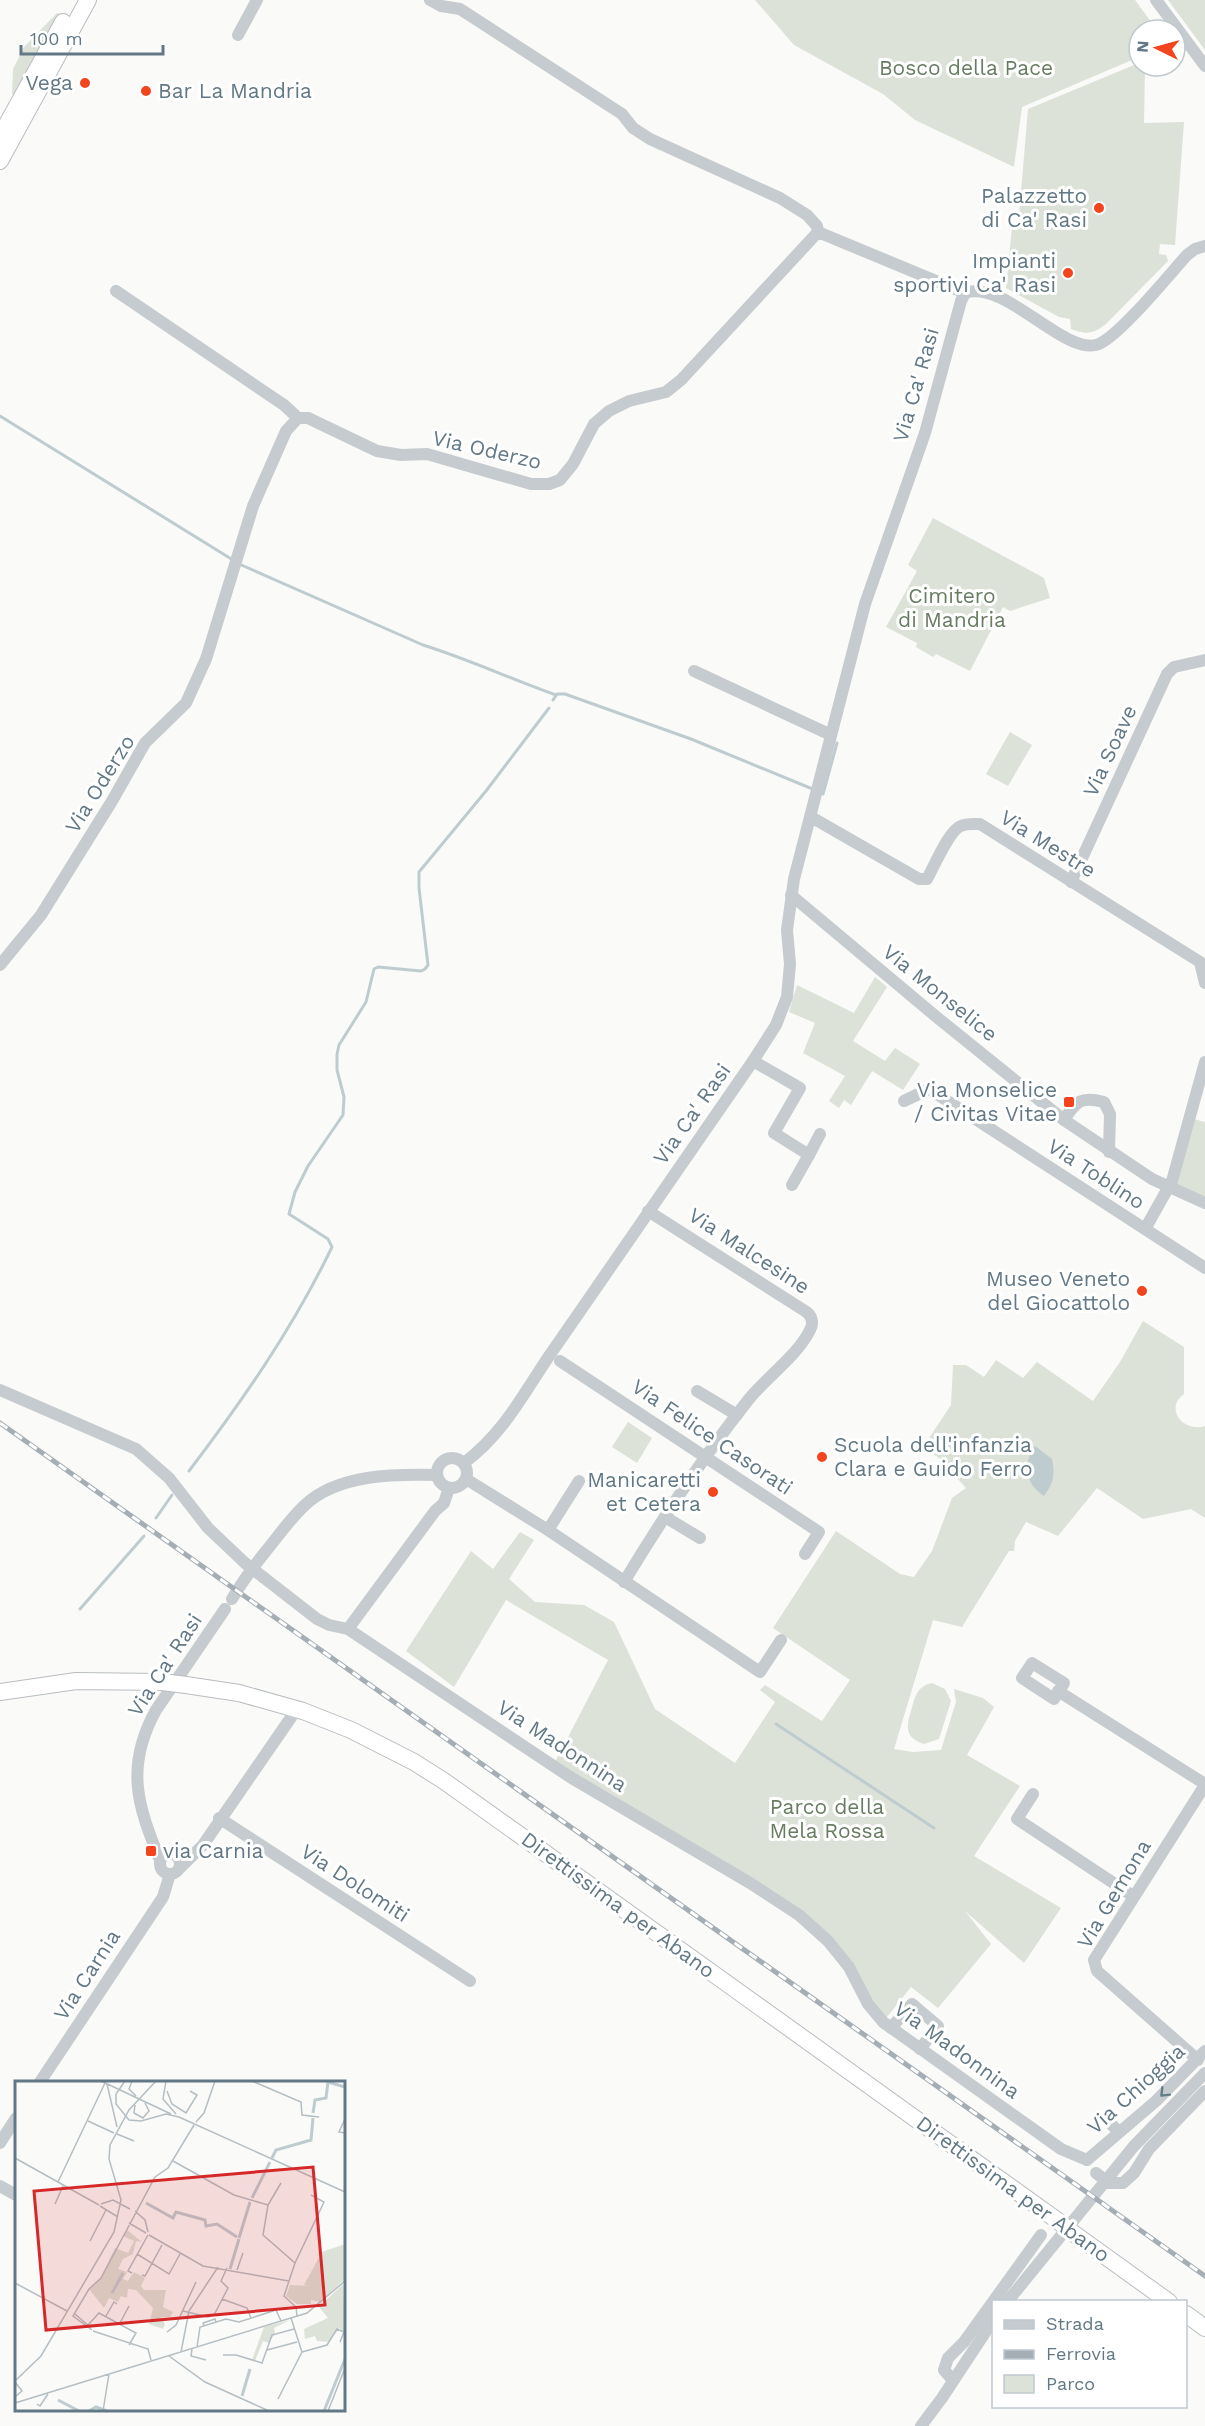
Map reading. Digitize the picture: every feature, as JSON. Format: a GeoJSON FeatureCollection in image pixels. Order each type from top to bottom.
{"type":"FeatureCollection","features":[{"type":"Feature","properties":{"kind":"highway"},"geometry":{"type":"LineString","coordinates":[[0,137],[75,0]]}},
{"type":"Feature","properties":{"kind":"highway"},"geometry":{"type":"LineString","coordinates":[[0,161],[88,0]]}},
{"type":"Feature","properties":{"kind":"highway","name":"Direttissima per Abano"},"geometry":{"type":"LineString","coordinates":[[0,1692],[76,1681],[162,1682],[186,1685],[239,1694],[303,1711],[351,1730],[414,1762],[573,1873],[1168,2300]]}},
{"type":"Feature","properties":{"kind":"highway"},"geometry":{"type":"LineString","coordinates":[[1187,2315],[1205,2328]]}},
{"type":"Feature","properties":{"kind":"street"},"geometry":{"type":"LineString","coordinates":[[238,35],[256,0]]}},
{"type":"Feature","properties":{"kind":"street"},"geometry":{"type":"LineString","coordinates":[[430,0],[441,6],[460,9],[622,114],[633,128],[650,139],[780,198],[807,215],[817,226],[818,232],[965,293],[973,290],[992,293],[1074,341],[1090,346],[1105,340],[1187,255],[1205,246]]}},
{"type":"Feature","properties":{"kind":"street"},"geometry":{"type":"LineString","coordinates":[[1156,0],[1205,66]]}},
{"type":"Feature","properties":{"kind":"street","name":"Via Oderzo"},"geometry":{"type":"LineString","coordinates":[[116,291],[284,405],[298,418],[308,418],[377,451],[401,455],[427,454],[531,484],[549,484],[560,480],[573,464],[594,424],[609,411],[629,401],[666,392],[681,380],[818,232]]}},
{"type":"Feature","properties":{"kind":"street","name":"Via Ca' Rasi"},"geometry":{"type":"LineString","coordinates":[[464,1463],[496,1435],[508,1420],[550,1354],[776,1025],[787,997],[790,964],[787,930],[791,895],[831,735],[866,604],[924,434],[965,293]]}},
{"type":"Feature","properties":{"kind":"street","name":"Via Oderzo"},"geometry":{"type":"LineString","coordinates":[[0,965],[41,915],[145,743],[186,703],[207,659],[253,506],[286,431],[298,418]]}},
{"type":"Feature","properties":{"kind":"street","name":"Via Soave"},"geometry":{"type":"LineString","coordinates":[[1071,882],[1167,674],[1174,667],[1205,660]]}},
{"type":"Feature","properties":{"kind":"street"},"geometry":{"type":"LineString","coordinates":[[694,671],[831,735]]}},
{"type":"Feature","properties":{"kind":"street","name":"Via Mestre"},"geometry":{"type":"LineString","coordinates":[[811,817],[919,879],[927,879],[958,826],[969,823],[980,824],[1200,962],[1205,983]]}},
{"type":"Feature","properties":{"kind":"street","name":"Via Monselice"},"geometry":{"type":"LineString","coordinates":[[791,895],[1064,1120],[1108,1152],[1169,1188],[1205,1203]]}},
{"type":"Feature","properties":{"kind":"street"},"geometry":{"type":"LineString","coordinates":[[753,1061],[800,1088],[774,1133],[809,1155]]}},
{"type":"Feature","properties":{"kind":"street"},"geometry":{"type":"LineString","coordinates":[[1169,1188],[1205,1062]]}},
{"type":"Feature","properties":{"kind":"street","name":"Via Toblino"},"geometry":{"type":"LineString","coordinates":[[904,1101],[929,1089],[1205,1268]]}},
{"type":"Feature","properties":{"kind":"street"},"geometry":{"type":"LineString","coordinates":[[1064,1120],[1079,1100],[1104,1102],[1110,1114],[1108,1152]]}},
{"type":"Feature","properties":{"kind":"street"},"geometry":{"type":"LineString","coordinates":[[792,1185],[820,1134]]}},
{"type":"Feature","properties":{"kind":"street","name":"Via Toblino"},"geometry":{"type":"LineString","coordinates":[[1145,1229],[1169,1188]]}},
{"type":"Feature","properties":{"kind":"street","name":"Via Malcesine"},"geometry":{"type":"LineString","coordinates":[[624,1582],[706,1456],[766,1379],[802,1343],[812,1323],[810,1314],[648,1211]]}},
{"type":"Feature","properties":{"kind":"street","name":"Via Felice Casorati"},"geometry":{"type":"LineString","coordinates":[[560,1360],[819,1532],[805,1554]]}},
{"type":"Feature","properties":{"kind":"street","name":"Via Madonnina"},"geometry":{"type":"LineString","coordinates":[[0,1390],[136,1449],[169,1478],[208,1528],[245,1563],[317,1619],[329,1625],[348,1629],[570,1777],[750,1882],[799,1915],[828,1941],[842,1958],[868,2004],[891,2028],[1061,2149],[1087,2160]]}},
{"type":"Feature","properties":{"kind":"street"},"geometry":{"type":"LineString","coordinates":[[697,1391],[737,1415]]}},
{"type":"Feature","properties":{"kind":"street"},"geometry":{"type":"LineString","coordinates":[[446,1458],[456,1458],[464,1463],[467,1471],[466,1479],[461,1485],[449,1488],[441,1483],[437,1475],[438,1465],[446,1458]]}},
{"type":"Feature","properties":{"kind":"street","name":"Via Ca' Rasi"},"geometry":{"type":"LineString","coordinates":[[173,1862],[155,1848],[140,1805],[137,1765],[142,1738],[156,1710],[228,1604],[284,1527],[306,1503],[319,1495],[358,1480],[381,1476],[437,1475]]}},
{"type":"Feature","properties":{"kind":"street"},"geometry":{"type":"LineString","coordinates":[[466,1479],[548,1530],[760,1672],[781,1640]]}},
{"type":"Feature","properties":{"kind":"street"},"geometry":{"type":"LineString","coordinates":[[548,1530],[579,1481]]}},
{"type":"Feature","properties":{"kind":"street"},"geometry":{"type":"LineString","coordinates":[[348,1629],[435,1511],[444,1503],[449,1488]]}},
{"type":"Feature","properties":{"kind":"street"},"geometry":{"type":"LineString","coordinates":[[665,1516],[700,1538]]}},
{"type":"Feature","properties":{"kind":"street"},"geometry":{"type":"LineString","coordinates":[[1032,1663],[1064,1683],[1058,1691],[1053,1699],[1023,1678],[1032,1663]]}},
{"type":"Feature","properties":{"kind":"street"},"geometry":{"type":"LineString","coordinates":[[1058,1691],[1205,1785]]}},
{"type":"Feature","properties":{"kind":"street"},"geometry":{"type":"LineString","coordinates":[[173,1862],[203,1845],[219,1818],[292,1716]]}},
{"type":"Feature","properties":{"kind":"street","name":"Via Gemona"},"geometry":{"type":"LineString","coordinates":[[1201,2055],[1094,1966],[1097,1953],[1205,1785]]}},
{"type":"Feature","properties":{"kind":"street"},"geometry":{"type":"LineString","coordinates":[[1033,1794],[1017,1819],[1133,1896]]}},
{"type":"Feature","properties":{"kind":"street","name":"Via Dolomiti"},"geometry":{"type":"LineString","coordinates":[[219,1818],[470,1981]]}},
{"type":"Feature","properties":{"kind":"street","name":"Via Carnia"},"geometry":{"type":"LineString","coordinates":[[41,2081],[167,1890],[173,1862]]}},
{"type":"Feature","properties":{"kind":"street"},"geometry":{"type":"LineString","coordinates":[[891,2028],[912,2004],[938,2026],[920,2049]]}},
{"type":"Feature","properties":{"kind":"street","name":"Via Chioggia"},"geometry":{"type":"LineString","coordinates":[[1201,2055],[1155,2101],[1087,2160],[1088,2166],[1109,2183],[1123,2183],[1134,2173],[1149,2149],[1205,2091]]}},
{"type":"Feature","properties":{"kind":"street","name":"Via Chioggia"},"geometry":{"type":"LineString","coordinates":[[1008,2300],[1134,2145],[1205,2073]]}},
{"type":"Feature","properties":{"kind":"street"},"geometry":{"type":"LineString","coordinates":[[0,2143],[15,2120]]}},
{"type":"Feature","properties":{"kind":"street"},"geometry":{"type":"LineString","coordinates":[[1107,2120],[1119,2132]]}},
{"type":"Feature","properties":{"kind":"street"},"geometry":{"type":"LineString","coordinates":[[0,2186],[15,2194]]}},
{"type":"Feature","properties":{"kind":"street"},"geometry":{"type":"LineString","coordinates":[[994,2300],[1041,2235]]}},
{"type":"Feature","properties":{"kind":"street"},"geometry":{"type":"LineString","coordinates":[[955,2378],[951,2378],[944,2370],[944,2364],[964,2342],[992,2303]]}},
{"type":"Feature","properties":{"kind":"street"},"geometry":{"type":"LineString","coordinates":[[921,2426],[992,2321]]}},
{"type":"Feature","properties":{"kind":"green space","name":"Bosco della Pace"},"geometry":{"type":"Polygon","coordinates":[[[755,0],[1135,0],[1148,18],[1127,18],[1127,62],[1022,107],[1014,167],[915,120],[883,94],[794,45],[755,0]]]}},
{"type":"Feature","properties":{"kind":"green space"},"geometry":{"type":"Polygon","coordinates":[[[1168,0],[1205,0],[1205,50],[1187,26],[1187,18],[1181,18],[1168,0]]]}},
{"type":"Feature","properties":{"kind":"green space"},"geometry":{"type":"Polygon","coordinates":[[[57,13],[59,14],[15,96],[12,94],[13,69],[24,47],[57,13]]]}},
{"type":"Feature","properties":{"kind":"green space","name":"Palazzetto di Ca' Rasi"},"geometry":{"type":"Polygon","coordinates":[[[1127,68],[1127,78],[1145,78],[1144,123],[1184,122],[1175,245],[1160,244],[1159,254],[1166,255],[1168,261],[1107,323],[1094,331],[1082,332],[1071,329],[1070,319],[1059,317],[1006,288],[1012,227],[1018,227],[1028,109],[1127,68]]]}},
{"type":"Feature","properties":{"kind":"green space","name":"Cimitero di Mandria"},"geometry":{"type":"Polygon","coordinates":[[[933,518],[1044,578],[1050,598],[1010,611],[1003,607],[970,671],[936,654],[933,657],[916,647],[917,643],[886,627],[917,571],[908,565],[933,518]]]}},
{"type":"Feature","properties":{"kind":"green space"},"geometry":{"type":"Polygon","coordinates":[[[1010,732],[1032,745],[1008,786],[986,774],[1010,732]]]}},
{"type":"Feature","properties":{"kind":"green space"},"geometry":{"type":"Polygon","coordinates":[[[875,977],[887,987],[853,1041],[885,1061],[895,1048],[920,1064],[903,1090],[872,1071],[851,1105],[844,1100],[839,1108],[829,1101],[845,1076],[803,1053],[815,1023],[789,1012],[797,985],[854,1013],[875,977]]]}},
{"type":"Feature","properties":{"kind":"green space"},"geometry":{"type":"Polygon","coordinates":[[[1190,1118],[1205,1122],[1205,1203],[1169,1188],[1190,1118]]]}},
{"type":"Feature","properties":{"kind":"green space","name":"Parco della Mela Rossa"},"geometry":{"type":"Polygon","coordinates":[[[1143,1321],[1184,1347],[1184,1394],[1178,1400],[1176,1412],[1183,1423],[1197,1427],[1205,1426],[1205,1518],[1191,1509],[1143,1519],[1097,1488],[1058,1536],[1026,1522],[1015,1541],[1014,1551],[1009,1551],[962,1627],[933,1620],[894,1749],[913,1752],[941,1750],[956,1702],[954,1689],[983,1698],[994,1707],[967,1755],[1020,1786],[974,1856],[1061,1908],[1024,1963],[965,1911],[991,1944],[938,2008],[911,1987],[883,2022],[811,1926],[553,1766],[608,1660],[506,1600],[454,1687],[406,1651],[471,1551],[493,1569],[520,1532],[534,1540],[509,1579],[535,1602],[584,1605],[614,1622],[655,1709],[735,1763],[775,1702],[760,1690],[765,1685],[822,1721],[850,1680],[773,1628],[836,1531],[900,1574],[914,1577],[932,1551],[952,1498],[966,1488],[939,1458],[923,1447],[951,1405],[953,1365],[966,1365],[984,1377],[996,1360],[1023,1378],[1037,1362],[1093,1401],[1120,1362],[1143,1321]]]}},
{"type":"Feature","properties":{"kind":"green space"},"geometry":{"type":"Polygon","coordinates":[[[628,1422],[652,1438],[637,1463],[612,1447],[628,1422]]]}},
{"type":"Feature","properties":{"kind":"green space"},"geometry":{"type":"Polygon","coordinates":[[[932,1683],[945,1689],[951,1701],[939,1739],[924,1744],[910,1735],[908,1722],[917,1693],[927,1684],[932,1683]]]}},
{"type":"Feature","properties":{"kind":"shaded area"},"geometry":{"type":"Polygon","coordinates":[[[1035,1446],[1052,1459],[1053,1478],[1044,1496],[1029,1479],[1028,1460],[1035,1446]]]}},
{"type":"Feature","properties":{"kind":"waterway"},"geometry":{"type":"LineString","coordinates":[[0,416],[233,560]]}},
{"type":"Feature","properties":{"kind":"waterway"},"geometry":{"type":"LineString","coordinates":[[239,564],[423,645],[556,695]]}},
{"type":"Feature","properties":{"kind":"waterway"},"geometry":{"type":"LineString","coordinates":[[553,700],[557,694],[565,694],[691,739],[815,790]]}},
{"type":"Feature","properties":{"kind":"waterway"},"geometry":{"type":"LineString","coordinates":[[189,1471],[229,1417],[284,1335],[332,1247],[328,1239],[289,1214],[295,1192],[308,1166],[343,1115],[344,1097],[337,1070],[337,1054],[339,1045],[366,1002],[374,969],[378,967],[421,971],[428,965],[419,872],[486,791],[549,708]]}},
{"type":"Feature","properties":{"kind":"waterway"},"geometry":{"type":"LineString","coordinates":[[821,793],[823,794],[837,743]]}},
{"type":"Feature","properties":{"kind":"waterway"},"geometry":{"type":"LineString","coordinates":[[156,1518],[172,1495]]}},
{"type":"Feature","properties":{"kind":"waterway"},"geometry":{"type":"LineString","coordinates":[[80,1609],[144,1536]]}},
{"type":"Feature","properties":{"kind":"waterway"},"geometry":{"type":"LineString","coordinates":[[776,1724],[934,1828]]}},
{"type":"Feature","properties":{"kind":"railway"},"geometry":{"type":"LineString","coordinates":[[0,1423],[1205,2276]]}},
{"type":"Feature","properties":{"kind":"place","name":"Vega"},"geometry":{"type":"Point","coordinates":[85,83]}},
{"type":"Feature","properties":{"kind":"place","name":"Bar La Mandria"},"geometry":{"type":"Point","coordinates":[146,91]}},
{"type":"Feature","properties":{"kind":"place","name":"Palazzetto di Ca' Rasi"},"geometry":{"type":"Point","coordinates":[1099,208]}},
{"type":"Feature","properties":{"kind":"place","name":"Impianti sportivi Ca' Rasi"},"geometry":{"type":"Point","coordinates":[1068,273]}},
{"type":"Feature","properties":{"kind":"place","name":"Via Monselice / Civitas Vitae"},"geometry":{"type":"Point","coordinates":[1069,1102]}},
{"type":"Feature","properties":{"kind":"place","name":"Museo Veneto del Giocattolo"},"geometry":{"type":"Point","coordinates":[1142,1291]}},
{"type":"Feature","properties":{"kind":"place","name":"Scuola dell'infanzia Clara e Guido Ferro"},"geometry":{"type":"Point","coordinates":[822,1457]}},
{"type":"Feature","properties":{"kind":"place","name":"Manicaretti et Cetera"},"geometry":{"type":"Point","coordinates":[713,1492]}},
{"type":"Feature","properties":{"kind":"place","name":"via Carnia"},"geometry":{"type":"Point","coordinates":[151,1851]}}]}
